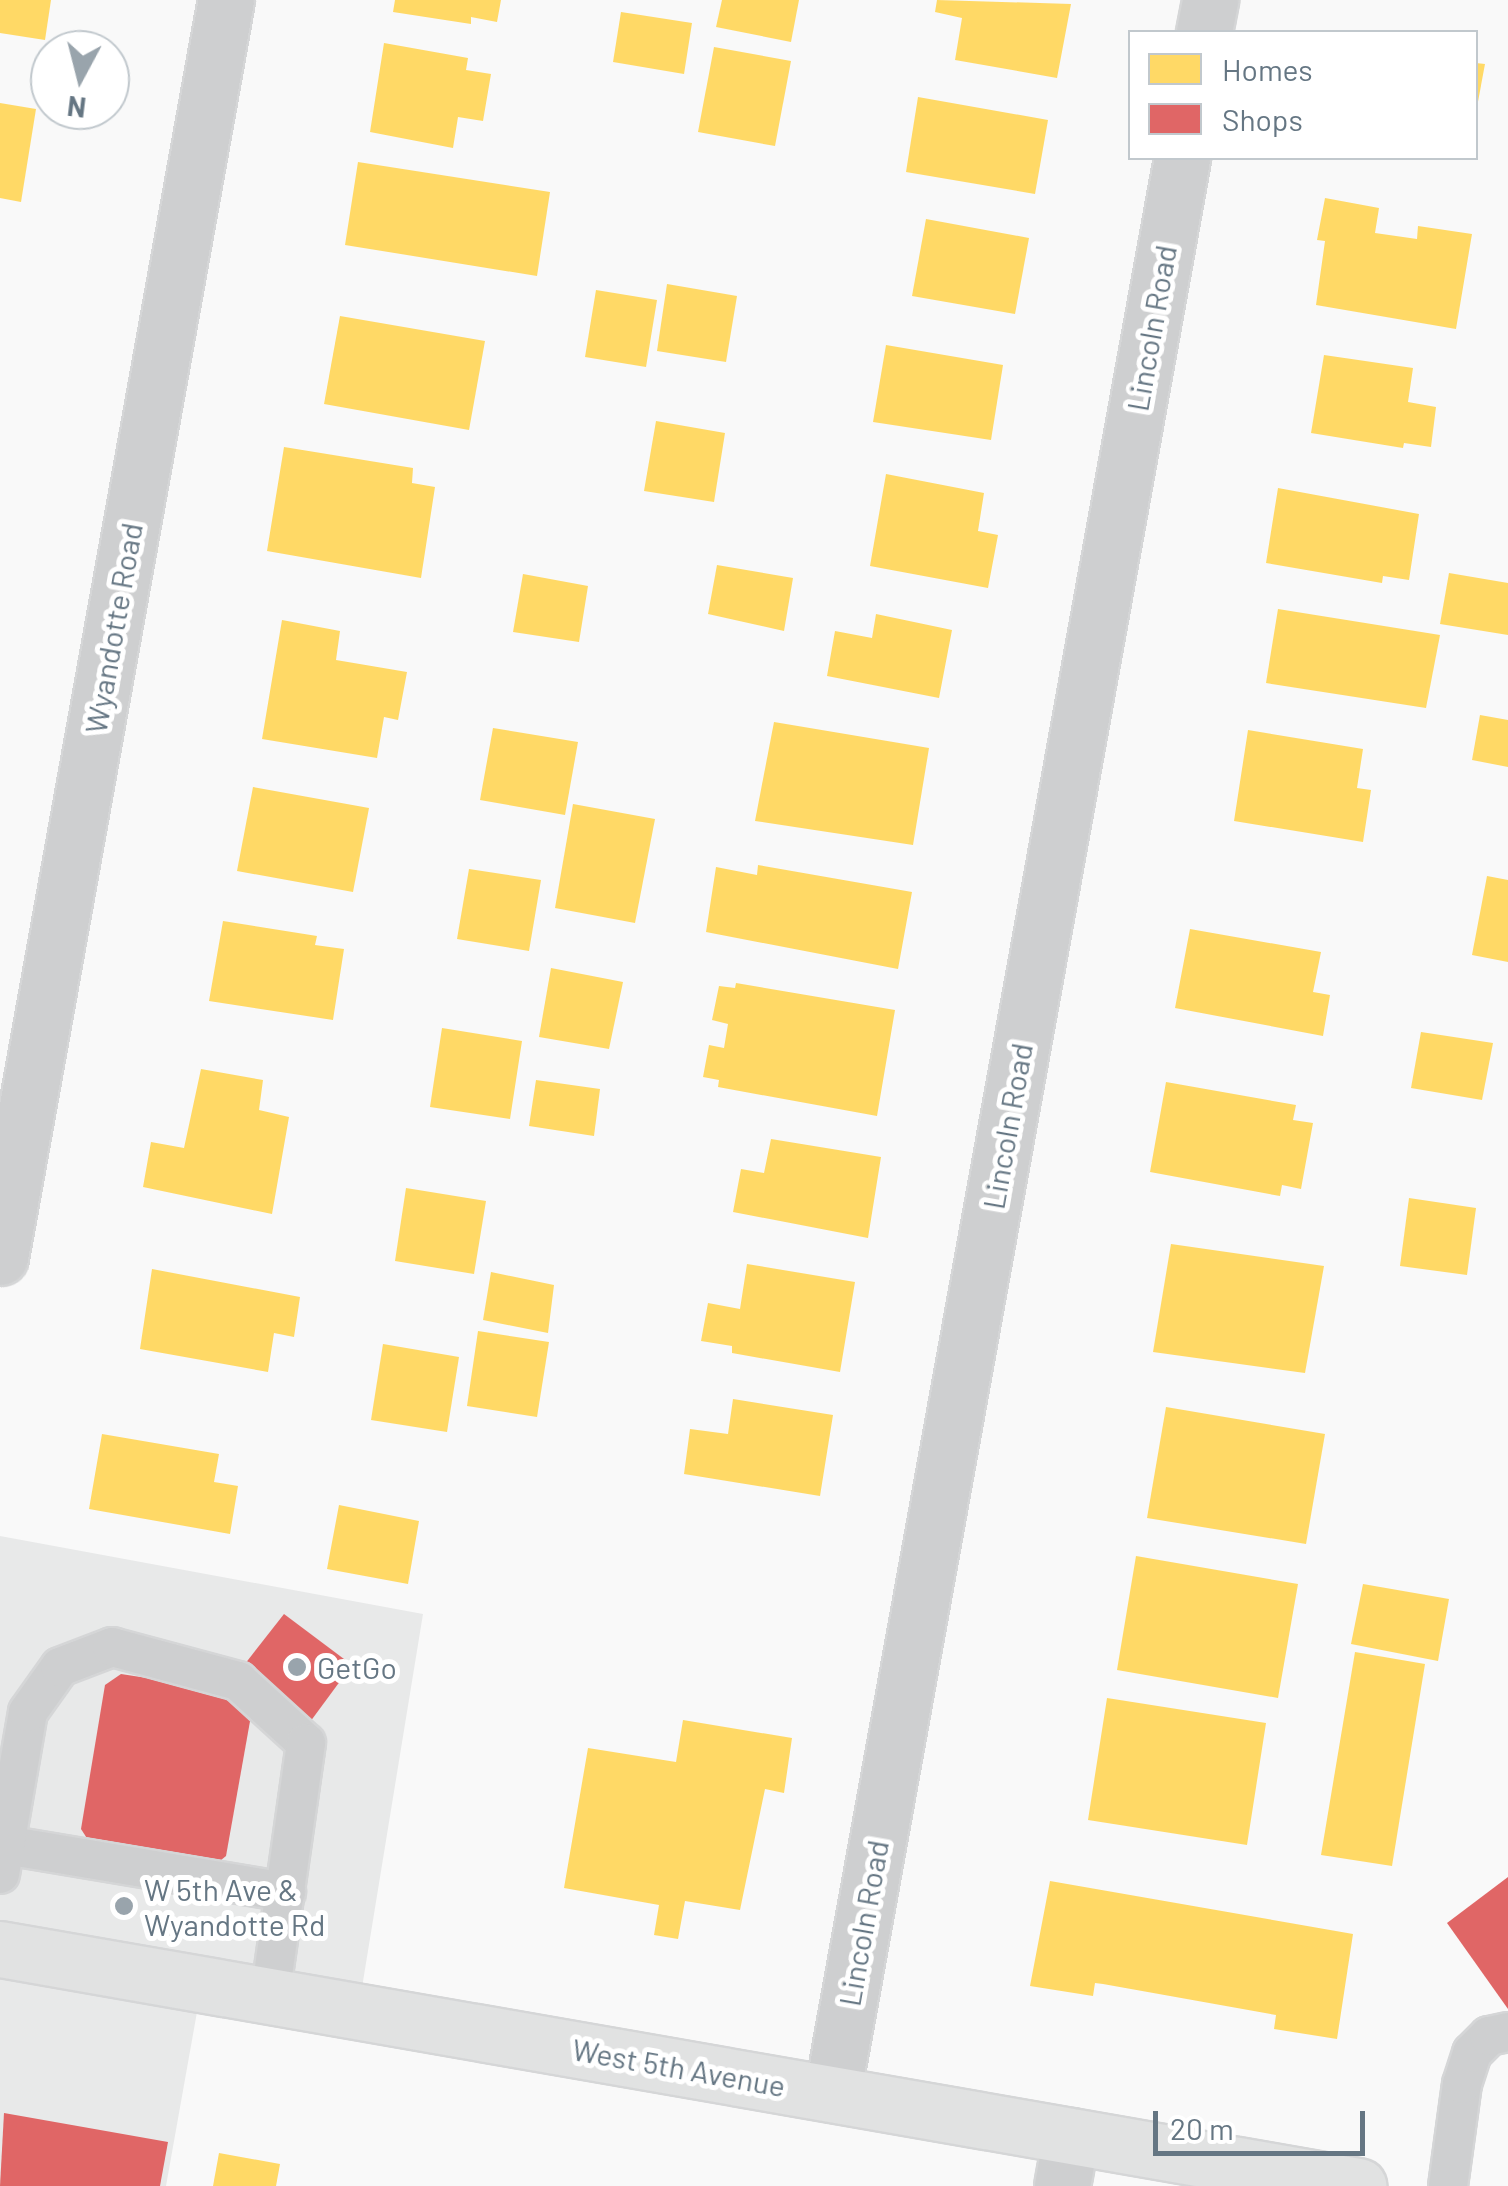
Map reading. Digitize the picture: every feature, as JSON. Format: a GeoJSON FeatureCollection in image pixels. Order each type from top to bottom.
{"type":"FeatureCollection","features":[{"type":"Feature","properties":{"kind":"main road","name":"West 5th Avenue"},"geometry":{"type":"LineString","coordinates":[[0,1949],[832,2094],[1066,2161],[1358,2186]]}},
{"type":"Feature","properties":{"kind":"street","name":"Wyandotte Road"},"geometry":{"type":"LineString","coordinates":[[0,1257],[226,0]]}},
{"type":"Feature","properties":{"kind":"street"},"geometry":{"type":"LineString","coordinates":[[1204,30],[1210,0]]}},
{"type":"Feature","properties":{"kind":"street","name":"Lincoln Road"},"geometry":{"type":"LineString","coordinates":[[832,2094],[1182,160]]}},
{"type":"Feature","properties":{"kind":"lane"},"geometry":{"type":"LineString","coordinates":[[270,1996],[286,1892],[306,1742],[238,1681],[112,1648],[60,1667],[28,1712],[8,1773],[2,1859],[286,1892]]}},
{"type":"Feature","properties":{"kind":"lane"},"geometry":{"type":"LineString","coordinates":[[1448,2186],[1462,2084],[1472,2053],[1489,2036],[1508,2032]]}},
{"type":"Feature","properties":{"kind":"shaded area"},"geometry":{"type":"Polygon","coordinates":[[[0,1536],[423,1614],[358,2012],[202,1984],[166,2186],[0,2186],[0,1536]]]}},
{"type":"Feature","properties":{"kind":"building: Homes"},"geometry":{"type":"Polygon","coordinates":[[[0,0],[51,0],[46,30],[30,30],[30,38],[0,33],[0,0]]]}},
{"type":"Feature","properties":{"kind":"building: Homes"},"geometry":{"type":"Polygon","coordinates":[[[395,0],[501,0],[497,22],[471,17],[471,24],[393,12],[395,0]]]}},
{"type":"Feature","properties":{"kind":"building: Homes"},"geometry":{"type":"Polygon","coordinates":[[[722,0],[799,0],[791,42],[716,27],[722,0]]]}},
{"type":"Feature","properties":{"kind":"building: Homes"},"geometry":{"type":"Polygon","coordinates":[[[937,0],[1071,4],[1057,78],[955,60],[962,18],[935,12],[937,0]]]}},
{"type":"Feature","properties":{"kind":"building: Homes"},"geometry":{"type":"Polygon","coordinates":[[[621,12],[692,23],[684,74],[613,62],[621,12]]]}},
{"type":"Feature","properties":{"kind":"building: Homes"},"geometry":{"type":"Polygon","coordinates":[[[384,43],[468,58],[466,70],[491,74],[483,121],[458,117],[453,148],[370,132],[384,43]]]}},
{"type":"Feature","properties":{"kind":"building: Homes"},"geometry":{"type":"Polygon","coordinates":[[[714,47],[791,61],[775,146],[698,132],[714,47]]]}},
{"type":"Feature","properties":{"kind":"building: Homes"},"geometry":{"type":"Polygon","coordinates":[[[1478,63],[1485,64],[1478,102],[1478,63]]]}},
{"type":"Feature","properties":{"kind":"building: Homes"},"geometry":{"type":"Polygon","coordinates":[[[918,97],[1048,120],[1035,194],[906,172],[918,97]]]}},
{"type":"Feature","properties":{"kind":"building: Homes"},"geometry":{"type":"Polygon","coordinates":[[[0,103],[30,108],[33,130],[21,202],[0,198],[0,103]]]}},
{"type":"Feature","properties":{"kind":"building: Homes"},"geometry":{"type":"Polygon","coordinates":[[[358,162],[550,192],[537,276],[345,245],[358,162]]]}},
{"type":"Feature","properties":{"kind":"building: Homes"},"geometry":{"type":"Polygon","coordinates":[[[1325,198],[1379,208],[1375,233],[1417,239],[1418,226],[1472,234],[1456,329],[1316,305],[1325,241],[1317,240],[1325,198]]]}},
{"type":"Feature","properties":{"kind":"building: Homes"},"geometry":{"type":"Polygon","coordinates":[[[926,219],[1029,238],[1015,314],[912,296],[926,219]]]}},
{"type":"Feature","properties":{"kind":"building: Homes"},"geometry":{"type":"Polygon","coordinates":[[[667,284],[737,296],[726,362],[657,351],[667,284]]]}},
{"type":"Feature","properties":{"kind":"building: Homes"},"geometry":{"type":"Polygon","coordinates":[[[596,290],[657,300],[646,367],[585,357],[596,290]]]}},
{"type":"Feature","properties":{"kind":"building: Homes"},"geometry":{"type":"Polygon","coordinates":[[[340,316],[485,341],[469,430],[324,404],[340,316]]]}},
{"type":"Feature","properties":{"kind":"building: Homes"},"geometry":{"type":"Polygon","coordinates":[[[886,345],[1003,365],[991,440],[873,422],[886,345]]]}},
{"type":"Feature","properties":{"kind":"building: Homes"},"geometry":{"type":"Polygon","coordinates":[[[1324,355],[1413,368],[1408,402],[1436,407],[1431,447],[1404,443],[1403,448],[1311,433],[1324,355]]]}},
{"type":"Feature","properties":{"kind":"building: Homes"},"geometry":{"type":"Polygon","coordinates":[[[656,421],[725,433],[714,502],[644,491],[656,421]]]}},
{"type":"Feature","properties":{"kind":"building: Homes"},"geometry":{"type":"Polygon","coordinates":[[[284,447],[413,468],[412,483],[435,487],[421,578],[267,551],[284,447]]]}},
{"type":"Feature","properties":{"kind":"building: Homes"},"geometry":{"type":"Polygon","coordinates":[[[886,474],[984,493],[978,531],[998,535],[988,588],[870,566],[886,474]]]}},
{"type":"Feature","properties":{"kind":"building: Homes"},"geometry":{"type":"Polygon","coordinates":[[[1278,488],[1419,514],[1409,580],[1383,576],[1382,583],[1266,563],[1278,488]]]}},
{"type":"Feature","properties":{"kind":"building: Homes"},"geometry":{"type":"Polygon","coordinates":[[[717,565],[793,578],[784,631],[708,614],[717,565]]]}},
{"type":"Feature","properties":{"kind":"building: Homes"},"geometry":{"type":"Polygon","coordinates":[[[1449,573],[1508,583],[1508,635],[1440,624],[1449,573]]]}},
{"type":"Feature","properties":{"kind":"building: Homes"},"geometry":{"type":"Polygon","coordinates":[[[523,574],[588,586],[579,642],[513,632],[523,574]]]}},
{"type":"Feature","properties":{"kind":"building: Homes"},"geometry":{"type":"Polygon","coordinates":[[[1278,609],[1440,635],[1426,708],[1266,683],[1278,609]]]}},
{"type":"Feature","properties":{"kind":"building: Homes"},"geometry":{"type":"Polygon","coordinates":[[[876,614],[952,630],[939,698],[827,676],[835,631],[872,638],[876,614]]]}},
{"type":"Feature","properties":{"kind":"building: Homes"},"geometry":{"type":"Polygon","coordinates":[[[282,620],[340,631],[336,660],[407,672],[398,720],[384,717],[377,758],[262,739],[282,620]]]}},
{"type":"Feature","properties":{"kind":"building: Homes"},"geometry":{"type":"Polygon","coordinates":[[[1480,715],[1508,720],[1508,767],[1472,760],[1480,715]]]}},
{"type":"Feature","properties":{"kind":"building: Homes"},"geometry":{"type":"Polygon","coordinates":[[[774,722],[929,748],[913,845],[755,821],[774,722]]]}},
{"type":"Feature","properties":{"kind":"building: Homes"},"geometry":{"type":"Polygon","coordinates":[[[493,728],[578,742],[565,815],[480,800],[493,728]]]}},
{"type":"Feature","properties":{"kind":"building: Homes"},"geometry":{"type":"Polygon","coordinates":[[[1248,730],[1363,749],[1357,788],[1371,790],[1363,842],[1234,821],[1248,730]]]}},
{"type":"Feature","properties":{"kind":"building: Homes"},"geometry":{"type":"Polygon","coordinates":[[[253,787],[369,808],[353,892],[237,871],[253,787]]]}},
{"type":"Feature","properties":{"kind":"building: Homes"},"geometry":{"type":"Polygon","coordinates":[[[573,804],[655,819],[635,923],[555,908],[573,804]]]}},
{"type":"Feature","properties":{"kind":"building: Homes"},"geometry":{"type":"Polygon","coordinates":[[[758,865],[912,892],[898,969],[706,932],[716,867],[757,875],[758,865]]]}},
{"type":"Feature","properties":{"kind":"building: Homes"},"geometry":{"type":"Polygon","coordinates":[[[469,869],[541,880],[529,951],[457,939],[469,869]]]}},
{"type":"Feature","properties":{"kind":"building: Homes"},"geometry":{"type":"Polygon","coordinates":[[[1487,876],[1508,880],[1508,962],[1472,955],[1487,876]]]}},
{"type":"Feature","properties":{"kind":"building: Homes"},"geometry":{"type":"Polygon","coordinates":[[[223,921],[317,936],[315,945],[344,949],[333,1020],[209,1001],[223,921]]]}},
{"type":"Feature","properties":{"kind":"building: Homes"},"geometry":{"type":"Polygon","coordinates":[[[1190,929],[1321,952],[1313,992],[1330,995],[1323,1036],[1175,1008],[1190,929]]]}},
{"type":"Feature","properties":{"kind":"building: Homes"},"geometry":{"type":"Polygon","coordinates":[[[551,968],[623,982],[609,1049],[539,1037],[551,968]]]}},
{"type":"Feature","properties":{"kind":"building: Homes"},"geometry":{"type":"Polygon","coordinates":[[[736,983],[895,1010],[877,1116],[718,1087],[719,1080],[703,1077],[709,1045],[724,1048],[728,1024],[712,1020],[719,986],[735,988],[736,983]]]}},
{"type":"Feature","properties":{"kind":"building: Homes"},"geometry":{"type":"Polygon","coordinates":[[[442,1028],[522,1041],[510,1119],[430,1107],[442,1028]]]}},
{"type":"Feature","properties":{"kind":"building: Homes"},"geometry":{"type":"Polygon","coordinates":[[[1421,1032],[1493,1043],[1482,1100],[1411,1088],[1421,1032]]]}},
{"type":"Feature","properties":{"kind":"building: Homes"},"geometry":{"type":"Polygon","coordinates":[[[201,1069],[263,1080],[259,1110],[289,1117],[272,1214],[143,1187],[151,1142],[184,1148],[201,1069]]]}},
{"type":"Feature","properties":{"kind":"building: Homes"},"geometry":{"type":"Polygon","coordinates":[[[536,1080],[600,1089],[594,1136],[529,1126],[536,1080]]]}},
{"type":"Feature","properties":{"kind":"building: Homes"},"geometry":{"type":"Polygon","coordinates":[[[1166,1082],[1296,1105],[1293,1120],[1313,1123],[1301,1189],[1282,1185],[1280,1196],[1150,1172],[1166,1082]]]}},
{"type":"Feature","properties":{"kind":"building: Homes"},"geometry":{"type":"Polygon","coordinates":[[[771,1139],[881,1157],[868,1238],[733,1212],[741,1169],[764,1173],[771,1139]]]}},
{"type":"Feature","properties":{"kind":"building: Homes"},"geometry":{"type":"Polygon","coordinates":[[[406,1188],[486,1201],[474,1274],[395,1261],[406,1188]]]}},
{"type":"Feature","properties":{"kind":"building: Homes"},"geometry":{"type":"Polygon","coordinates":[[[1409,1198],[1476,1208],[1467,1275],[1400,1266],[1409,1198]]]}},
{"type":"Feature","properties":{"kind":"building: Homes"},"geometry":{"type":"Polygon","coordinates":[[[1171,1244],[1324,1266],[1305,1373],[1153,1352],[1171,1244]]]}},
{"type":"Feature","properties":{"kind":"building: Homes"},"geometry":{"type":"Polygon","coordinates":[[[747,1264],[855,1282],[840,1372],[732,1353],[732,1346],[701,1341],[708,1303],[740,1309],[747,1264]]]}},
{"type":"Feature","properties":{"kind":"building: Homes"},"geometry":{"type":"Polygon","coordinates":[[[152,1269],[300,1297],[294,1337],[274,1333],[268,1372],[140,1349],[152,1269]]]}},
{"type":"Feature","properties":{"kind":"building: Homes"},"geometry":{"type":"Polygon","coordinates":[[[491,1272],[554,1285],[548,1333],[483,1320],[491,1272]]]}},
{"type":"Feature","properties":{"kind":"building: Homes"},"geometry":{"type":"Polygon","coordinates":[[[478,1331],[549,1342],[537,1417],[467,1406],[478,1331]]]}},
{"type":"Feature","properties":{"kind":"building: Homes"},"geometry":{"type":"Polygon","coordinates":[[[383,1344],[459,1357],[447,1432],[371,1420],[383,1344]]]}},
{"type":"Feature","properties":{"kind":"building: Homes"},"geometry":{"type":"Polygon","coordinates":[[[733,1399],[833,1415],[820,1496],[684,1474],[690,1429],[728,1434],[733,1399]]]}},
{"type":"Feature","properties":{"kind":"building: Homes"},"geometry":{"type":"Polygon","coordinates":[[[1166,1407],[1325,1434],[1306,1544],[1147,1518],[1166,1407]]]}},
{"type":"Feature","properties":{"kind":"building: Homes"},"geometry":{"type":"Polygon","coordinates":[[[102,1434],[219,1454],[214,1482],[238,1486],[230,1534],[89,1509],[102,1434]]]}},
{"type":"Feature","properties":{"kind":"building: Homes"},"geometry":{"type":"Polygon","coordinates":[[[339,1505],[419,1521],[408,1584],[327,1569],[339,1505]]]}},
{"type":"Feature","properties":{"kind":"building: Homes"},"geometry":{"type":"Polygon","coordinates":[[[1136,1556],[1298,1584],[1278,1698],[1117,1670],[1136,1556]]]}},
{"type":"Feature","properties":{"kind":"building: Homes"},"geometry":{"type":"Polygon","coordinates":[[[1363,1584],[1449,1599],[1438,1661],[1351,1644],[1363,1584]]]}},
{"type":"Feature","properties":{"kind":"building: Homes"},"geometry":{"type":"Polygon","coordinates":[[[1355,1652],[1425,1664],[1392,1866],[1321,1855],[1355,1652]]]}},
{"type":"Feature","properties":{"kind":"building: Homes"},"geometry":{"type":"Polygon","coordinates":[[[1107,1698],[1266,1723],[1247,1845],[1088,1820],[1107,1698]]]}},
{"type":"Feature","properties":{"kind":"building: Homes"},"geometry":{"type":"Polygon","coordinates":[[[683,1720],[792,1738],[784,1793],[765,1789],[740,1910],[685,1901],[678,1939],[654,1935],[659,1905],[564,1888],[588,1748],[676,1762],[683,1720]]]}},
{"type":"Feature","properties":{"kind":"building: Homes"},"geometry":{"type":"Polygon","coordinates":[[[1050,1881],[1353,1934],[1337,2039],[1274,2029],[1276,2015],[1103,1984],[1095,1983],[1093,1996],[1030,1986],[1050,1881]]]}},
{"type":"Feature","properties":{"kind":"building: Homes"},"geometry":{"type":"Polygon","coordinates":[[[219,2153],[280,2164],[276,2186],[213,2186],[219,2153]]]}},
{"type":"Feature","properties":{"kind":"building: Shops","name":"GetGo"},"geometry":{"type":"Polygon","coordinates":[[[284,1614],[352,1665],[310,1722],[241,1669],[284,1614]]]}},
{"type":"Feature","properties":{"kind":"building: Shops","name":"GetGo"},"geometry":{"type":"Polygon","coordinates":[[[121,1674],[244,1693],[252,1710],[226,1856],[215,1865],[92,1846],[81,1829],[105,1685],[121,1674]]]}},
{"type":"Feature","properties":{"kind":"building: Shops"},"geometry":{"type":"Polygon","coordinates":[[[1508,1877],[1508,2009],[1447,1923],[1508,1877]]]}},
{"type":"Feature","properties":{"kind":"building: Shops"},"geometry":{"type":"Polygon","coordinates":[[[4,2113],[168,2142],[160,2186],[0,2186],[4,2113]]]}},
{"type":"Feature","properties":{"kind":"place","name":"GetGo"},"geometry":{"type":"Point","coordinates":[297,1667]}},
{"type":"Feature","properties":{"kind":"place","name":"W 5th Ave & Wyandotte Rd"},"geometry":{"type":"Point","coordinates":[124,1906]}}]}
